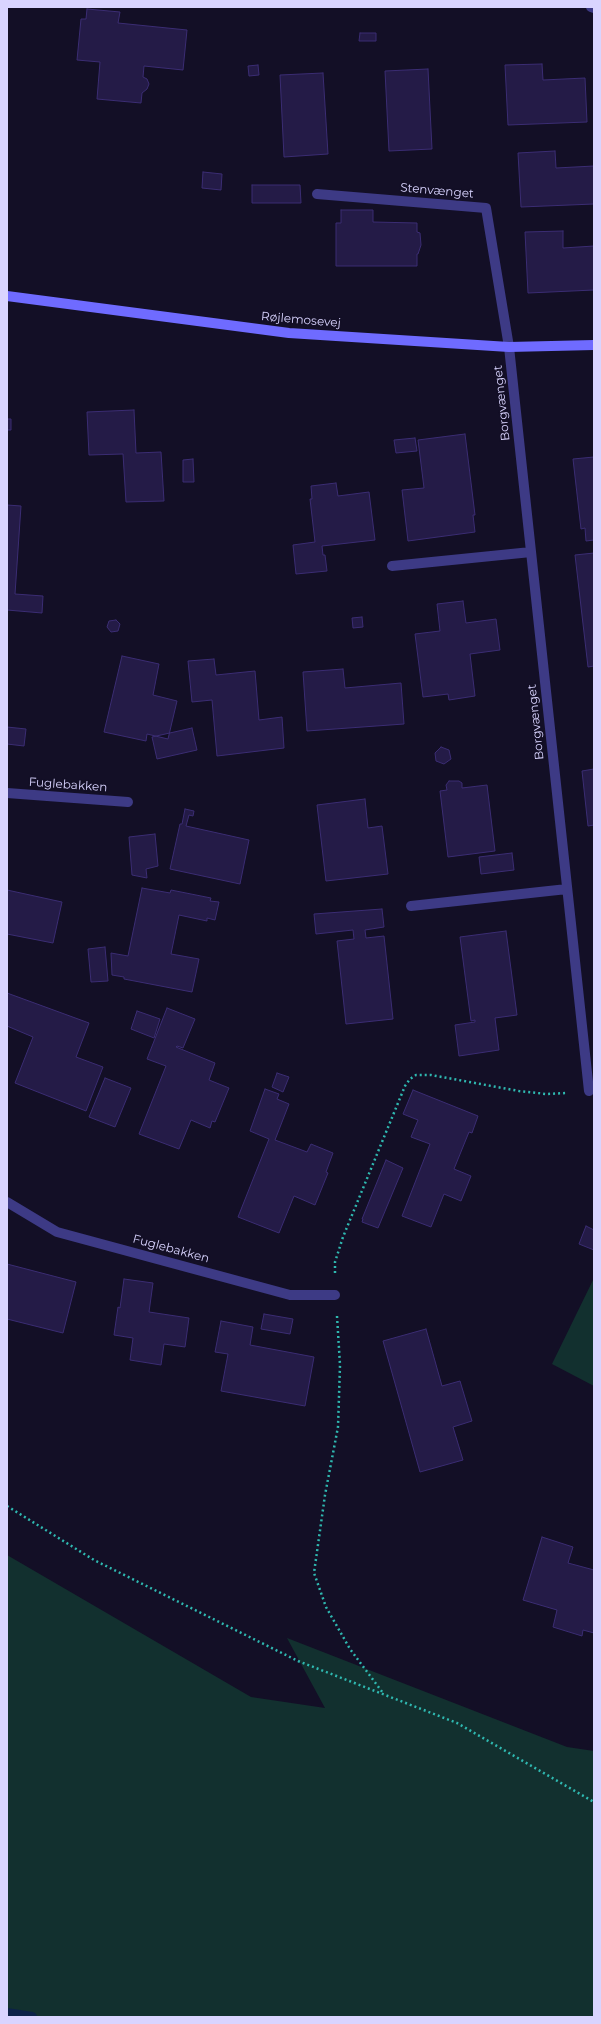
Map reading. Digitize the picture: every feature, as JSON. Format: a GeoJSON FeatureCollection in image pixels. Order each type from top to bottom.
{"type":"FeatureCollection","features":[{"type":"Feature","properties":{"kind":"street","name":"Stenvænget"},"geometry":{"type":"LineString","coordinates":[[317,194],[486,208],[509,347]]}},
{"type":"Feature","properties":{"kind":"street","name":"Røjlemosevej"},"geometry":{"type":"LineString","coordinates":[[7,296],[289,334],[509,347],[594,345]]}},
{"type":"Feature","properties":{"kind":"street","name":"Borgvænget"},"geometry":{"type":"LineString","coordinates":[[509,347],[589,1091]]}},
{"type":"Feature","properties":{"kind":"street"},"geometry":{"type":"LineString","coordinates":[[392,566],[531,552]]}},
{"type":"Feature","properties":{"kind":"street","name":"Fuglebakken"},"geometry":{"type":"LineString","coordinates":[[7,793],[128,802]]}},
{"type":"Feature","properties":{"kind":"street"},"geometry":{"type":"LineString","coordinates":[[411,906],[567,889]]}},
{"type":"Feature","properties":{"kind":"street","name":"Fuglebakken"},"geometry":{"type":"LineString","coordinates":[[7,1202],[57,1232],[290,1295],[335,1295]]}},
{"type":"Feature","properties":{"kind":"path"},"geometry":{"type":"LineString","coordinates":[[383,1694],[350,1649],[326,1607],[314,1573],[325,1495],[338,1427],[340,1365],[335,1295],[335,1262],[343,1237],[405,1086],[410,1079],[416,1075],[431,1075],[519,1091],[546,1094],[589,1091]]}},
{"type":"Feature","properties":{"kind":"path"},"geometry":{"type":"LineString","coordinates":[[7,1506],[94,1560],[298,1661],[457,1723],[594,1802]]}},
{"type":"Feature","properties":{"kind":"green space"},"geometry":{"type":"Polygon","coordinates":[[[594,1278],[594,1386],[552,1364],[594,1278]]]}},
{"type":"Feature","properties":{"kind":"green space"},"geometry":{"type":"Polygon","coordinates":[[[7,1555],[251,1697],[325,1708],[287,1638],[567,1747],[594,1751],[594,2017],[7,2017],[7,1555]]]}},
{"type":"Feature","properties":{"kind":"building"},"geometry":{"type":"Polygon","coordinates":[[[87,9],[120,12],[118,23],[187,30],[183,70],[144,66],[143,77],[147,79],[149,84],[147,89],[142,93],[141,103],[97,99],[100,62],[77,60],[81,19],[86,19],[87,9]]]}},
{"type":"Feature","properties":{"kind":"building"},"geometry":{"type":"Polygon","coordinates":[[[360,33],[376,33],[376,41],[359,41],[360,33]]]}},
{"type":"Feature","properties":{"kind":"building"},"geometry":{"type":"Polygon","coordinates":[[[542,64],[543,80],[585,78],[587,122],[508,125],[505,65],[542,64]]]}},
{"type":"Feature","properties":{"kind":"building"},"geometry":{"type":"Polygon","coordinates":[[[258,65],[259,75],[249,76],[248,66],[258,65]]]}},
{"type":"Feature","properties":{"kind":"building"},"geometry":{"type":"Polygon","coordinates":[[[428,69],[432,149],[389,151],[385,71],[428,69]]]}},
{"type":"Feature","properties":{"kind":"building"},"geometry":{"type":"Polygon","coordinates":[[[323,73],[328,154],[284,157],[280,75],[323,73]]]}},
{"type":"Feature","properties":{"kind":"building"},"geometry":{"type":"Polygon","coordinates":[[[555,151],[556,168],[594,166],[594,204],[521,207],[518,153],[555,151]]]}},
{"type":"Feature","properties":{"kind":"building"},"geometry":{"type":"Polygon","coordinates":[[[203,172],[222,174],[221,190],[202,188],[203,172]]]}},
{"type":"Feature","properties":{"kind":"building"},"geometry":{"type":"Polygon","coordinates":[[[252,185],[300,185],[301,203],[252,203],[252,185]]]}},
{"type":"Feature","properties":{"kind":"building"},"geometry":{"type":"Polygon","coordinates":[[[341,210],[373,210],[373,222],[417,223],[417,232],[420,233],[421,245],[417,254],[417,266],[336,266],[336,223],[341,223],[341,210]]]}},
{"type":"Feature","properties":{"kind":"building"},"geometry":{"type":"Polygon","coordinates":[[[563,231],[563,248],[594,246],[594,290],[528,293],[525,232],[563,231]]]}},
{"type":"Feature","properties":{"kind":"building"},"geometry":{"type":"Polygon","coordinates":[[[134,410],[136,453],[161,452],[164,501],[126,502],[123,454],[89,455],[87,412],[134,410]]]}},
{"type":"Feature","properties":{"kind":"building"},"geometry":{"type":"Polygon","coordinates":[[[7,419],[11,419],[11,430],[7,430],[7,419]]]}},
{"type":"Feature","properties":{"kind":"building"},"geometry":{"type":"Polygon","coordinates":[[[465,434],[475,515],[473,515],[475,532],[408,541],[402,490],[424,488],[418,440],[465,434]]]}},
{"type":"Feature","properties":{"kind":"building"},"geometry":{"type":"Polygon","coordinates":[[[415,438],[417,451],[396,453],[394,440],[415,438]]]}},
{"type":"Feature","properties":{"kind":"building"},"geometry":{"type":"Polygon","coordinates":[[[594,457],[594,540],[586,541],[585,528],[581,529],[573,459],[594,457]]]}},
{"type":"Feature","properties":{"kind":"building"},"geometry":{"type":"Polygon","coordinates":[[[193,459],[194,482],[183,482],[183,460],[193,459]]]}},
{"type":"Feature","properties":{"kind":"building"},"geometry":{"type":"Polygon","coordinates":[[[336,483],[338,496],[369,492],[375,540],[322,546],[327,571],[296,574],[293,545],[315,542],[310,499],[312,499],[311,486],[336,483]]]}},
{"type":"Feature","properties":{"kind":"building"},"geometry":{"type":"Polygon","coordinates":[[[7,505],[21,506],[15,594],[43,596],[42,613],[7,610],[7,505]]]}},
{"type":"Feature","properties":{"kind":"building"},"geometry":{"type":"Polygon","coordinates":[[[594,553],[594,666],[588,667],[575,555],[594,553]]]}},
{"type":"Feature","properties":{"kind":"building"},"geometry":{"type":"Polygon","coordinates":[[[463,601],[466,623],[496,619],[500,650],[470,654],[475,696],[449,700],[448,694],[423,697],[415,634],[440,631],[437,604],[463,601]]]}},
{"type":"Feature","properties":{"kind":"building"},"geometry":{"type":"Polygon","coordinates":[[[362,617],[363,627],[353,628],[352,618],[362,617]]]}},
{"type":"Feature","properties":{"kind":"building"},"geometry":{"type":"Polygon","coordinates":[[[116,620],[120,624],[118,631],[111,632],[107,627],[109,621],[116,620]]]}},
{"type":"Feature","properties":{"kind":"building"},"geometry":{"type":"Polygon","coordinates":[[[122,656],[159,664],[153,695],[177,701],[168,739],[147,734],[146,741],[104,732],[122,656]]]}},
{"type":"Feature","properties":{"kind":"building"},"geometry":{"type":"Polygon","coordinates":[[[214,659],[216,675],[255,671],[259,720],[282,717],[284,748],[217,756],[212,700],[192,702],[188,661],[214,659]]]}},
{"type":"Feature","properties":{"kind":"building"},"geometry":{"type":"Polygon","coordinates":[[[343,669],[345,688],[401,683],[404,724],[307,731],[303,672],[343,669]]]}},
{"type":"Feature","properties":{"kind":"building"},"geometry":{"type":"Polygon","coordinates":[[[7,727],[26,729],[24,746],[7,744],[7,727]]]}},
{"type":"Feature","properties":{"kind":"building"},"geometry":{"type":"Polygon","coordinates":[[[192,728],[197,750],[157,759],[152,737],[192,728]]]}},
{"type":"Feature","properties":{"kind":"building"},"geometry":{"type":"Polygon","coordinates":[[[441,747],[449,750],[451,759],[444,764],[436,761],[435,753],[441,747]]]}},
{"type":"Feature","properties":{"kind":"building"},"geometry":{"type":"Polygon","coordinates":[[[594,769],[594,825],[588,826],[582,771],[594,769]]]}},
{"type":"Feature","properties":{"kind":"building"},"geometry":{"type":"Polygon","coordinates":[[[449,781],[459,781],[462,783],[462,788],[487,785],[495,851],[448,857],[440,791],[447,790],[446,785],[449,781]]]}},
{"type":"Feature","properties":{"kind":"building"},"geometry":{"type":"Polygon","coordinates":[[[365,799],[368,828],[382,826],[388,874],[326,881],[317,805],[365,799]]]}},
{"type":"Feature","properties":{"kind":"building"},"geometry":{"type":"Polygon","coordinates":[[[185,809],[194,811],[193,816],[189,815],[186,826],[249,840],[240,884],[170,869],[180,824],[182,824],[185,809]]]}},
{"type":"Feature","properties":{"kind":"building"},"geometry":{"type":"Polygon","coordinates":[[[155,834],[158,866],[146,869],[147,878],[132,875],[129,837],[155,834]]]}},
{"type":"Feature","properties":{"kind":"building"},"geometry":{"type":"Polygon","coordinates":[[[512,853],[514,870],[481,874],[479,857],[512,853]]]}},
{"type":"Feature","properties":{"kind":"building"},"geometry":{"type":"Polygon","coordinates":[[[142,888],[170,893],[171,890],[211,898],[210,901],[219,902],[215,920],[207,918],[207,921],[179,915],[171,954],[199,959],[192,992],[124,979],[124,977],[112,975],[111,953],[128,956],[142,888]]]}},
{"type":"Feature","properties":{"kind":"building"},"geometry":{"type":"Polygon","coordinates":[[[7,890],[62,902],[53,943],[7,934],[7,890]]]}},
{"type":"Feature","properties":{"kind":"building"},"geometry":{"type":"Polygon","coordinates":[[[382,909],[384,927],[365,930],[366,938],[384,936],[393,1019],[346,1024],[337,941],[354,939],[353,930],[316,934],[314,914],[382,909]]]}},
{"type":"Feature","properties":{"kind":"building"},"geometry":{"type":"Polygon","coordinates":[[[506,931],[517,1015],[495,1018],[499,1050],[459,1056],[455,1025],[475,1022],[475,1020],[471,1021],[460,937],[506,931]]]}},
{"type":"Feature","properties":{"kind":"building"},"geometry":{"type":"Polygon","coordinates":[[[105,947],[108,981],[91,982],[88,949],[105,947]]]}},
{"type":"Feature","properties":{"kind":"building"},"geometry":{"type":"Polygon","coordinates":[[[7,993],[89,1023],[76,1057],[103,1067],[86,1111],[15,1083],[33,1037],[7,1026],[7,993]]]}},
{"type":"Feature","properties":{"kind":"building"},"geometry":{"type":"Polygon","coordinates":[[[167,1008],[195,1019],[183,1048],[176,1047],[215,1063],[209,1080],[229,1088],[215,1122],[212,1121],[210,1128],[191,1120],[179,1149],[139,1134],[166,1066],[147,1059],[167,1008]]]}},
{"type":"Feature","properties":{"kind":"building"},"geometry":{"type":"Polygon","coordinates":[[[137,1011],[160,1019],[154,1038],[131,1029],[137,1011]]]}},
{"type":"Feature","properties":{"kind":"building"},"geometry":{"type":"Polygon","coordinates":[[[277,1073],[289,1077],[283,1092],[272,1087],[277,1073]]]}},
{"type":"Feature","properties":{"kind":"building"},"geometry":{"type":"Polygon","coordinates":[[[105,1078],[131,1088],[115,1127],[89,1117],[105,1078]]]}},
{"type":"Feature","properties":{"kind":"building"},"geometry":{"type":"Polygon","coordinates":[[[265,1089],[279,1094],[277,1099],[289,1104],[275,1140],[307,1152],[311,1144],[333,1153],[326,1172],[328,1173],[315,1205],[294,1196],[279,1233],[238,1217],[269,1139],[250,1131],[265,1089]]]}},
{"type":"Feature","properties":{"kind":"building"},"geometry":{"type":"Polygon","coordinates":[[[413,1090],[478,1116],[472,1133],[469,1132],[454,1169],[471,1176],[461,1201],[444,1194],[431,1227],[402,1216],[430,1144],[411,1137],[418,1120],[403,1114],[413,1090]]]}},
{"type":"Feature","properties":{"kind":"building"},"geometry":{"type":"Polygon","coordinates":[[[386,1160],[403,1168],[378,1228],[362,1222],[362,1219],[386,1160]]]}},
{"type":"Feature","properties":{"kind":"building"},"geometry":{"type":"Polygon","coordinates":[[[586,1226],[594,1230],[594,1250],[579,1244],[586,1226]]]}},
{"type":"Feature","properties":{"kind":"building"},"geometry":{"type":"Polygon","coordinates":[[[7,1264],[76,1282],[63,1333],[7,1319],[7,1264]]]}},
{"type":"Feature","properties":{"kind":"building"},"geometry":{"type":"Polygon","coordinates":[[[124,1279],[153,1283],[149,1312],[189,1318],[185,1347],[164,1344],[161,1365],[130,1360],[133,1338],[114,1335],[124,1279]]]}},
{"type":"Feature","properties":{"kind":"building"},"geometry":{"type":"Polygon","coordinates":[[[264,1314],[293,1319],[290,1334],[261,1329],[264,1314]]]}},
{"type":"Feature","properties":{"kind":"building"},"geometry":{"type":"Polygon","coordinates":[[[221,1321],[253,1327],[250,1345],[314,1357],[305,1406],[221,1391],[228,1354],[215,1352],[221,1321]]]}},
{"type":"Feature","properties":{"kind":"building"},"geometry":{"type":"Polygon","coordinates":[[[426,1329],[442,1386],[460,1381],[472,1421],[453,1427],[463,1460],[420,1472],[383,1341],[426,1329]]]}},
{"type":"Feature","properties":{"kind":"building"},"geometry":{"type":"Polygon","coordinates":[[[542,1537],[573,1547],[568,1563],[594,1570],[594,1633],[583,1630],[582,1636],[553,1627],[557,1610],[523,1600],[542,1537]]]}},
{"type":"Feature","properties":{"kind":"waterway"},"geometry":{"type":"LineString","coordinates":[[7,2013],[32,2017]]}}]}
